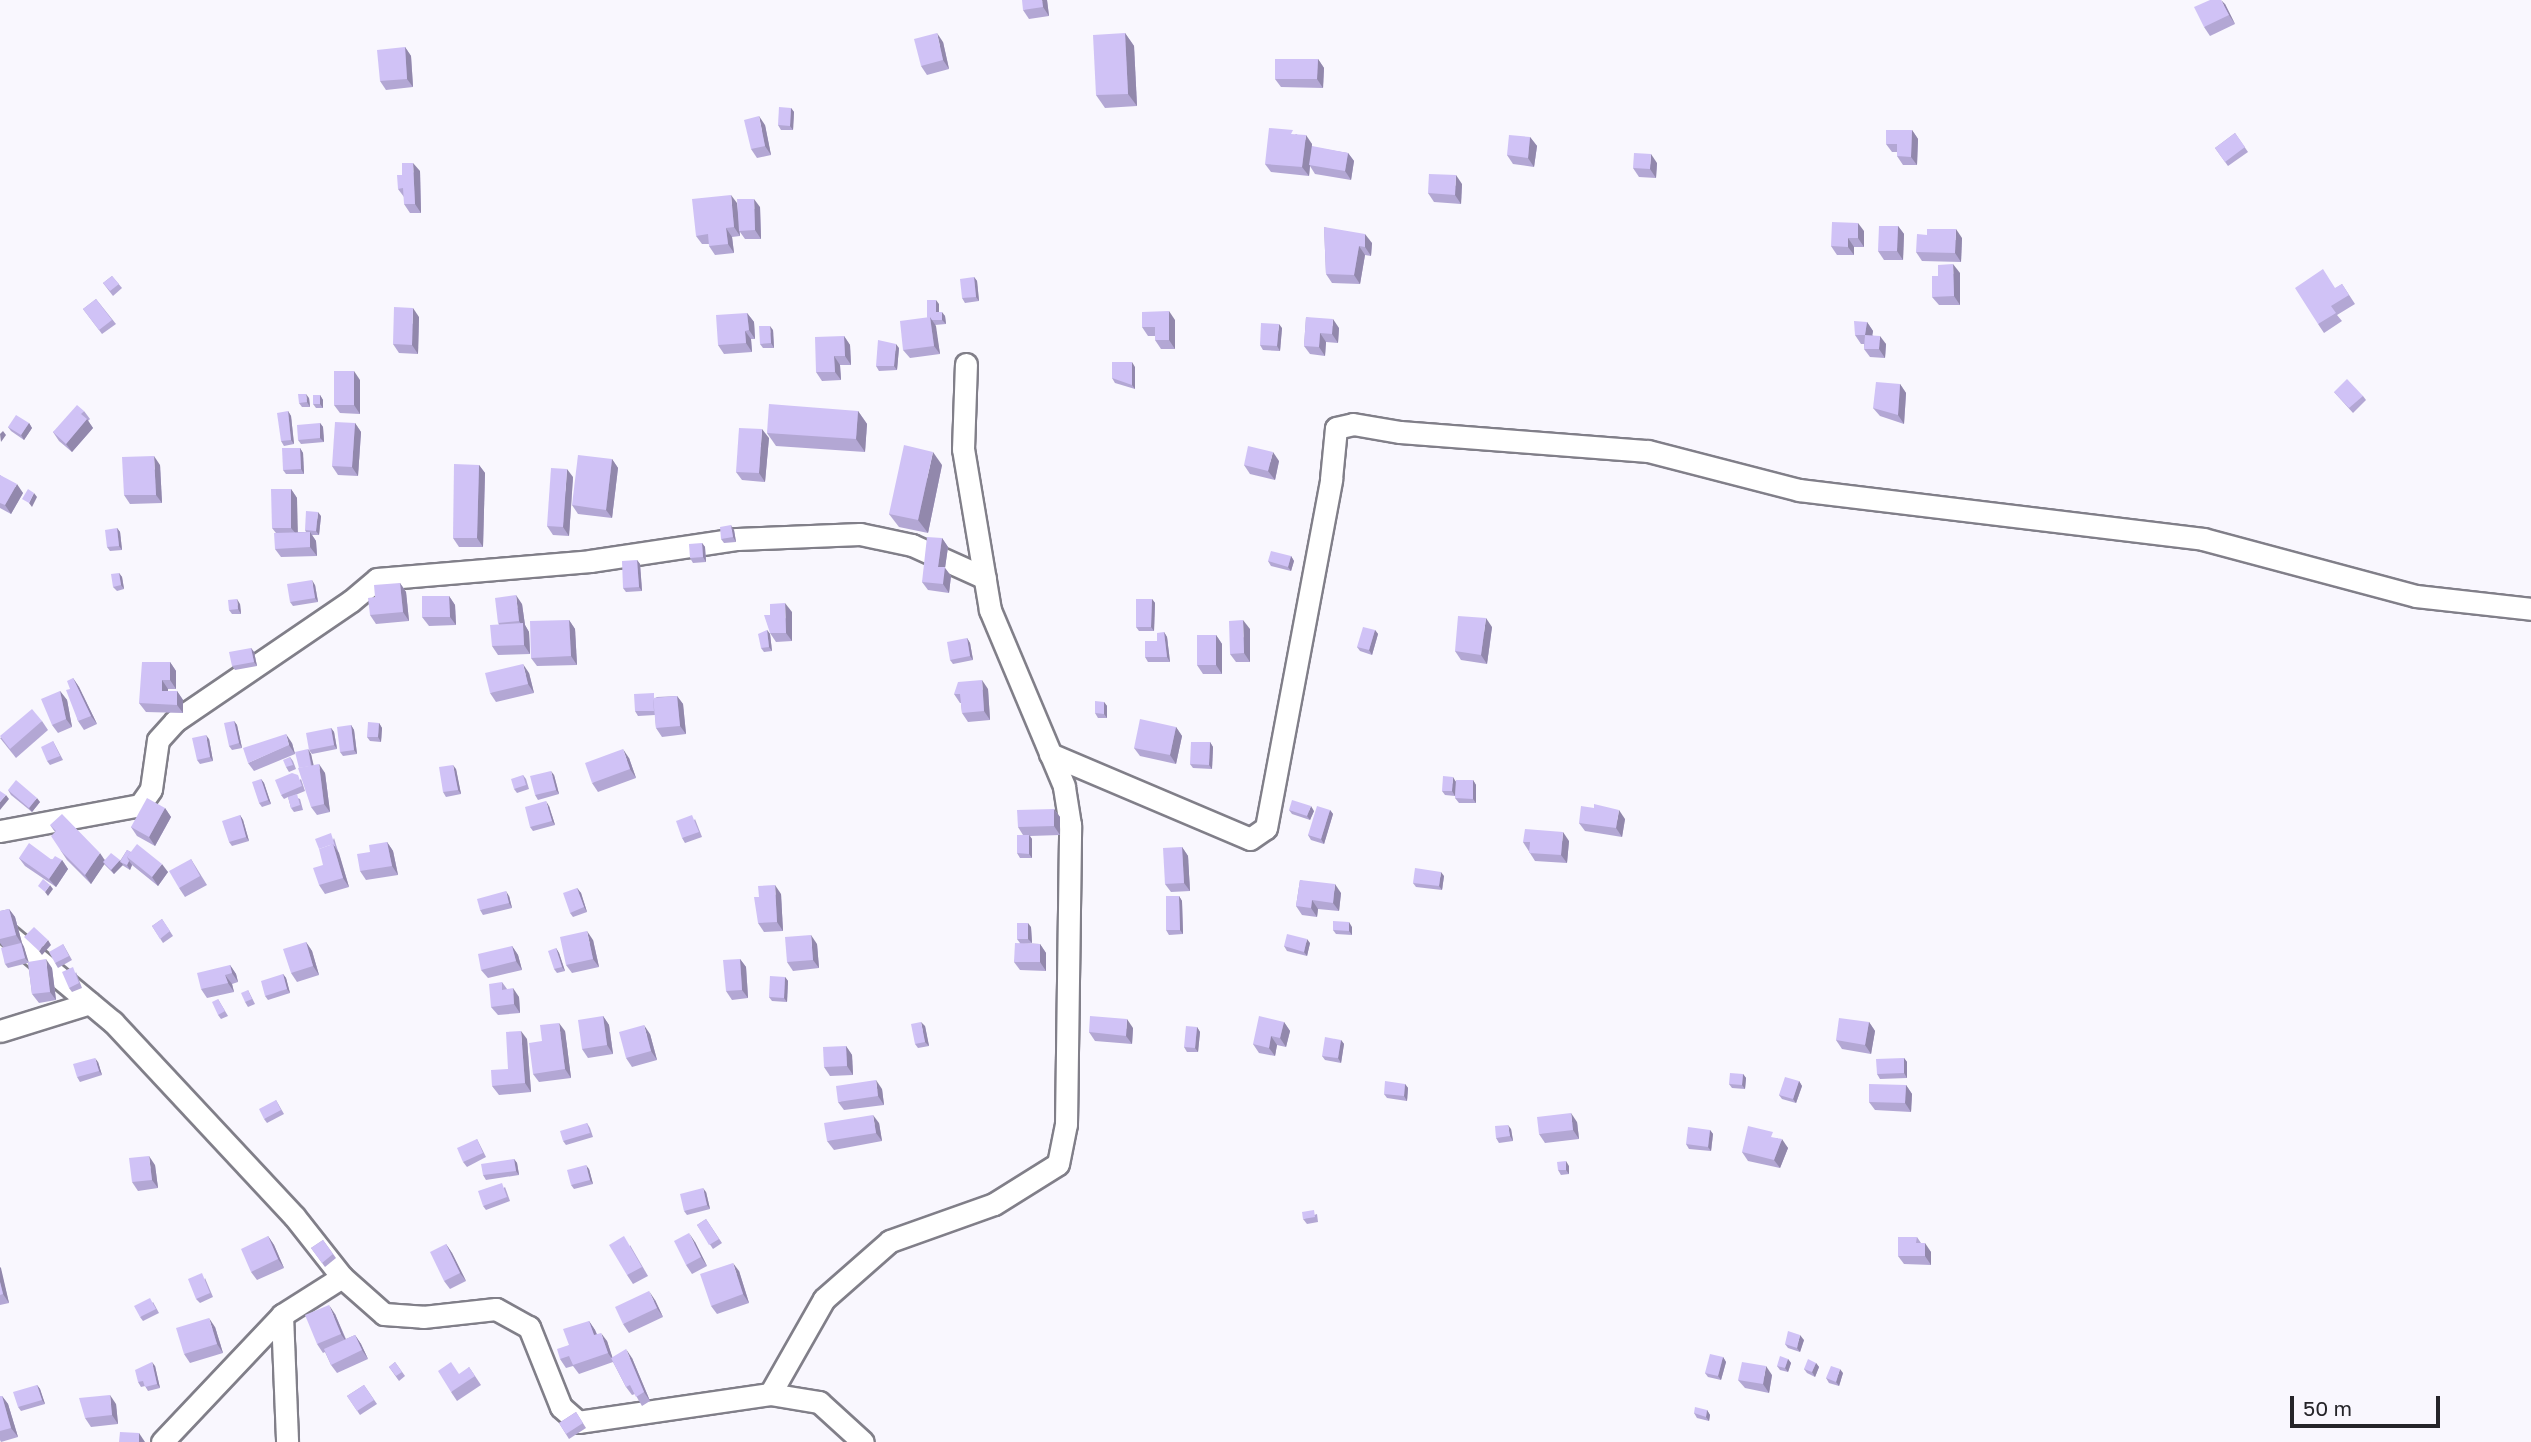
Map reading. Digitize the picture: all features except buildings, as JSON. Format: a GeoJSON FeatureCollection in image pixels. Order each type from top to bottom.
{"type":"FeatureCollection","features":[{"type":"Feature","properties":{"kind":"street"},"geometry":{"type":"LineString","coordinates":[[770,1394],[824,1299],[890,1241],[994,1204],[1058,1164],[1066,1124],[1070,825],[1064,786],[990,610],[963,449],[966,364]]}},
{"type":"Feature","properties":{"kind":"street"},"geometry":{"type":"LineString","coordinates":[[1050,754],[1250,839],[1266,828],[1331,479],[1336,428],[1353,424],[1401,432],[1648,451],[1799,490],[2203,539],[2416,596],[2531,609]]}},
{"type":"Feature","properties":{"kind":"street"},"geometry":{"type":"LineString","coordinates":[[0,831],[140,805],[151,789],[158,740],[175,721],[351,601],[377,579],[590,561],[737,539],[860,534],[912,545],[985,578]]}},
{"type":"Feature","properties":{"kind":"street"},"geometry":{"type":"LineString","coordinates":[[0,928],[90,1003],[295,1216],[342,1277],[384,1314],[423,1317],[496,1309],[529,1327],[561,1407],[578,1422],[770,1394],[819,1402],[863,1442]]}},
{"type":"Feature","properties":{"kind":"street"},"geometry":{"type":"LineString","coordinates":[[0,1031],[90,1003]]}},
{"type":"Feature","properties":{"kind":"street"},"geometry":{"type":"LineString","coordinates":[[162,1442],[282,1315],[342,1277]]}},
{"type":"Feature","properties":{"kind":"street"},"geometry":{"type":"LineString","coordinates":[[282,1315],[287,1442]]}}]}
